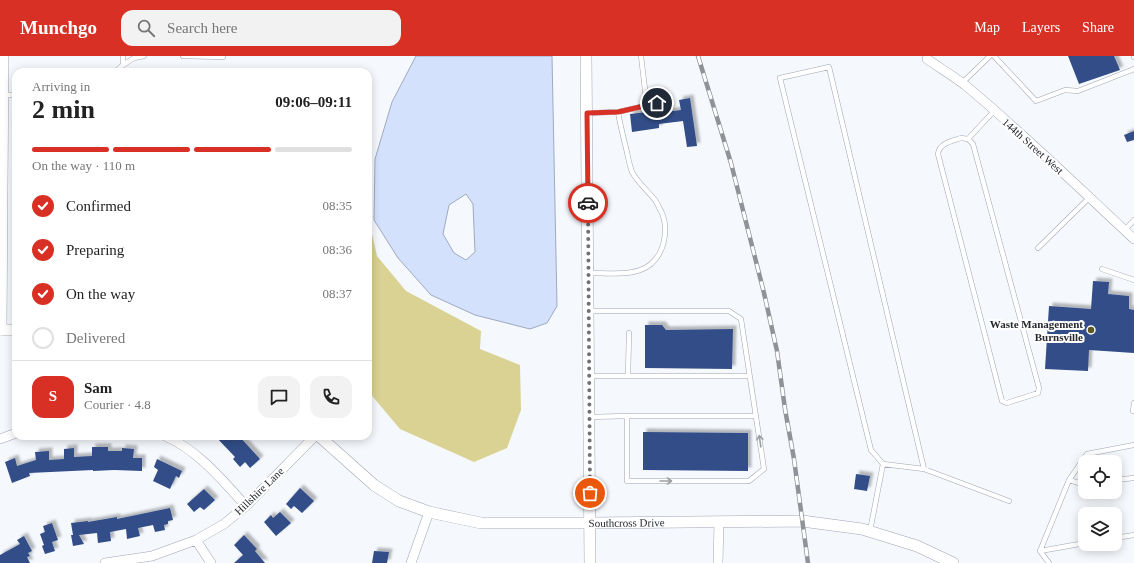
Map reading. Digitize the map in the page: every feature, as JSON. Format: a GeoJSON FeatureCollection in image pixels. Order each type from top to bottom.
{"type":"FeatureCollection","features":[{"type":"Feature","properties":{"kind":"street"},"geometry":{"type":"LineString","coordinates":[[2,56],[0,330],[12,330]]}},
{"type":"Feature","properties":{"kind":"street"},"geometry":{"type":"LineString","coordinates":[[586,56],[590,563]]}},
{"type":"Feature","properties":{"kind":"street","name":"144th Street West"},"geometry":{"type":"LineString","coordinates":[[927,59],[962,83],[994,110],[1134,239]]}},
{"type":"Feature","properties":{"kind":"street"},"geometry":{"type":"LineString","coordinates":[[0,439],[12,435]]}},
{"type":"Feature","properties":{"kind":"street"},"geometry":{"type":"LineString","coordinates":[[174,440],[202,460],[246,506]]}},
{"type":"Feature","properties":{"kind":"street","name":"Hillshire Lane"},"geometry":{"type":"LineString","coordinates":[[105,563],[152,556],[196,540],[224,524],[246,506],[311,440]]}},
{"type":"Feature","properties":{"kind":"street","name":"Southcross Drive"},"geometry":{"type":"LineString","coordinates":[[323,440],[374,485],[399,501],[429,512],[482,523],[802,521],[870,531],[917,546],[953,563]]}},
{"type":"Feature","properties":{"kind":"street"},"geometry":{"type":"LineString","coordinates":[[411,563],[429,512]]}},
{"type":"Feature","properties":{"kind":"street"},"geometry":{"type":"LineString","coordinates":[[718,563],[719,522]]}},
{"type":"Feature","properties":{"kind":"street"},"geometry":{"type":"LineString","coordinates":[[196,540],[211,563]]}},
{"type":"Feature","properties":{"kind":"lane"},"geometry":{"type":"LineString","coordinates":[[123,56],[123,65]]}},
{"type":"Feature","properties":{"kind":"lane"},"geometry":{"type":"LineString","coordinates":[[120,68],[134,58],[144,56]]}},
{"type":"Feature","properties":{"kind":"lane"},"geometry":{"type":"LineString","coordinates":[[183,56],[223,57]]}},
{"type":"Feature","properties":{"kind":"lane"},"geometry":{"type":"LineString","coordinates":[[640,56],[647,106]]}},
{"type":"Feature","properties":{"kind":"lane"},"geometry":{"type":"LineString","coordinates":[[962,83],[990,56]]}},
{"type":"Feature","properties":{"kind":"lane"},"geometry":{"type":"LineString","coordinates":[[994,56],[1036,101],[1064,90],[1078,91],[1134,69]]}},
{"type":"Feature","properties":{"kind":"lane"},"geometry":{"type":"LineString","coordinates":[[924,469],[829,67],[780,78],[871,450],[883,464],[924,469],[1008,501]]}},
{"type":"Feature","properties":{"kind":"lane"},"geometry":{"type":"LineString","coordinates":[[2,95],[12,94]]}},
{"type":"Feature","properties":{"kind":"lane"},"geometry":{"type":"LineString","coordinates":[[587,113],[618,112],[666,101]]}},
{"type":"Feature","properties":{"kind":"lane"},"geometry":{"type":"LineString","coordinates":[[968,139],[994,110]]}},
{"type":"Feature","properties":{"kind":"lane"},"geometry":{"type":"LineString","coordinates":[[588,273],[630,273],[644,270],[651,265],[663,246],[665,224],[662,214],[656,201],[639,181],[630,166],[618,112]]}},
{"type":"Feature","properties":{"kind":"lane"},"geometry":{"type":"LineString","coordinates":[[962,138],[968,139],[973,144],[1039,388],[1038,393],[1007,403],[1002,401],[938,154],[942,146],[962,138]]}},
{"type":"Feature","properties":{"kind":"lane"},"geometry":{"type":"LineString","coordinates":[[1038,248],[1089,198]]}},
{"type":"Feature","properties":{"kind":"lane"},"geometry":{"type":"LineString","coordinates":[[1125,230],[1134,220]]}},
{"type":"Feature","properties":{"kind":"lane"},"geometry":{"type":"LineString","coordinates":[[1102,269],[1134,280]]}},
{"type":"Feature","properties":{"kind":"lane"},"geometry":{"type":"LineString","coordinates":[[588,311],[728,311],[741,319],[764,469],[749,481],[627,481],[628,416]]}},
{"type":"Feature","properties":{"kind":"lane"},"geometry":{"type":"LineString","coordinates":[[628,376],[629,333]]}},
{"type":"Feature","properties":{"kind":"lane"},"geometry":{"type":"LineString","coordinates":[[589,376],[750,376]]}},
{"type":"Feature","properties":{"kind":"lane"},"geometry":{"type":"LineString","coordinates":[[1133,411],[1134,403]]}},
{"type":"Feature","properties":{"kind":"lane"},"geometry":{"type":"LineString","coordinates":[[589,417],[756,416]]}},
{"type":"Feature","properties":{"kind":"lane"},"geometry":{"type":"LineString","coordinates":[[1040,551],[1069,480],[1087,454],[1134,445]]}},
{"type":"Feature","properties":{"kind":"lane"},"geometry":{"type":"LineString","coordinates":[[870,531],[883,464]]}},
{"type":"Feature","properties":{"kind":"lane"},"geometry":{"type":"LineString","coordinates":[[1122,479],[1134,478]]}},
{"type":"Feature","properties":{"kind":"lane"},"geometry":{"type":"LineString","coordinates":[[1069,480],[1078,483]]}},
{"type":"Feature","properties":{"kind":"lane"},"geometry":{"type":"LineString","coordinates":[[1122,537],[1134,535]]}},
{"type":"Feature","properties":{"kind":"lane"},"geometry":{"type":"LineString","coordinates":[[1040,551],[1078,544]]}},
{"type":"Feature","properties":{"kind":"lane"},"geometry":{"type":"LineString","coordinates":[[1040,551],[1049,563]]}},
{"type":"Feature","properties":{"kind":"shaded area"},"geometry":{"type":"Polygon","coordinates":[[[372,234],[377,256],[406,291],[481,331],[480,349],[520,365],[521,410],[507,448],[474,462],[400,429],[372,396],[372,234]]]}},
{"type":"Feature","properties":{"kind":"water"},"geometry":{"type":"Polygon","coordinates":[[[416,56],[552,56],[557,306],[547,323],[530,329],[475,315],[431,295],[398,258],[374,220],[375,159],[392,102],[416,56]],[[466,194],[449,205],[443,234],[454,253],[466,260],[475,252],[473,204],[466,194]]]}},
{"type":"Feature","properties":{"kind":"building"},"geometry":{"type":"Polygon","coordinates":[[[1068,56],[1114,56],[1120,70],[1079,84],[1068,56]]]}},
{"type":"Feature","properties":{"kind":"building"},"geometry":{"type":"Polygon","coordinates":[[[690,98],[697,146],[687,147],[683,121],[659,124],[659,128],[632,132],[630,114],[681,110],[679,100],[690,98]]]}},
{"type":"Feature","properties":{"kind":"building"},"geometry":{"type":"Polygon","coordinates":[[[1134,131],[1134,140],[1127,142],[1124,135],[1134,131]]]}},
{"type":"Feature","properties":{"kind":"building","name":"Waste Management Burnsville"},"geometry":{"type":"Polygon","coordinates":[[[1093,281],[1109,282],[1108,294],[1129,296],[1129,309],[1134,310],[1134,353],[1089,350],[1088,371],[1045,369],[1049,306],[1091,309],[1093,281]]]}},
{"type":"Feature","properties":{"kind":"building"},"geometry":{"type":"Polygon","coordinates":[[[645,325],[662,325],[666,330],[733,329],[732,369],[645,368],[645,325]]]}},
{"type":"Feature","properties":{"kind":"building"},"geometry":{"type":"Polygon","coordinates":[[[643,432],[748,433],[748,471],[643,470],[643,432]]]}},
{"type":"Feature","properties":{"kind":"building"},"geometry":{"type":"Polygon","coordinates":[[[219,440],[243,440],[260,459],[250,468],[245,462],[240,467],[233,459],[235,457],[219,440]]]}},
{"type":"Feature","properties":{"kind":"building"},"geometry":{"type":"Polygon","coordinates":[[[92,447],[108,447],[108,451],[122,451],[122,448],[134,449],[133,458],[142,458],[142,471],[93,470],[29,473],[30,476],[12,483],[5,462],[15,458],[17,466],[36,460],[35,452],[49,451],[49,460],[64,459],[64,449],[74,448],[74,457],[92,456],[92,447]]]}},
{"type":"Feature","properties":{"kind":"building"},"geometry":{"type":"Polygon","coordinates":[[[157,459],[182,471],[179,478],[176,476],[170,489],[153,481],[158,470],[154,467],[157,459]]]}},
{"type":"Feature","properties":{"kind":"building"},"geometry":{"type":"Polygon","coordinates":[[[856,474],[870,476],[867,491],[854,489],[856,474]]]}},
{"type":"Feature","properties":{"kind":"building"},"geometry":{"type":"Polygon","coordinates":[[[300,488],[314,501],[302,513],[294,506],[291,509],[286,504],[300,488]]]}},
{"type":"Feature","properties":{"kind":"building"},"geometry":{"type":"Polygon","coordinates":[[[204,489],[215,500],[204,510],[200,507],[194,512],[187,504],[204,489]]]}},
{"type":"Feature","properties":{"kind":"building"},"geometry":{"type":"Polygon","coordinates":[[[170,508],[173,520],[168,521],[168,524],[164,525],[165,530],[155,532],[153,525],[138,528],[140,536],[127,539],[126,529],[110,532],[111,541],[98,543],[97,533],[79,535],[84,544],[73,546],[71,523],[88,522],[117,517],[117,519],[170,508]]]}},
{"type":"Feature","properties":{"kind":"building"},"geometry":{"type":"Polygon","coordinates":[[[280,512],[291,523],[276,536],[264,522],[271,515],[273,518],[280,512]]]}},
{"type":"Feature","properties":{"kind":"building"},"geometry":{"type":"Polygon","coordinates":[[[52,523],[58,540],[52,542],[55,551],[45,554],[42,546],[44,545],[40,534],[45,532],[43,526],[52,523]]]}},
{"type":"Feature","properties":{"kind":"building"},"geometry":{"type":"Polygon","coordinates":[[[244,535],[257,549],[255,551],[265,563],[234,563],[243,555],[234,545],[244,535]]]}},
{"type":"Feature","properties":{"kind":"building"},"geometry":{"type":"Polygon","coordinates":[[[24,536],[32,551],[28,553],[30,556],[27,557],[30,563],[0,563],[0,555],[20,544],[17,540],[24,536]]]}},
{"type":"Feature","properties":{"kind":"building"},"geometry":{"type":"Polygon","coordinates":[[[374,551],[389,552],[387,563],[372,563],[374,551]]]}},
{"type":"Feature","properties":{"kind":"railway"},"geometry":{"type":"LineString","coordinates":[[698,56],[731,163],[777,351],[808,563]]}},
{"type":"Feature","properties":{"kind":"way so far"},"geometry":{"type":"LineString","coordinates":[[588,203],[590,493]]}},
{"type":"Feature","properties":{"kind":"place","name":"Waste Management Burnsville"},"geometry":{"type":"Point","coordinates":[1091,330]}},
{"type":"Feature","properties":{"kind":"route"},"geometry":{"type":"LineString","coordinates":[[588,203],[587,113],[618,112],[657,103]]}}]}
